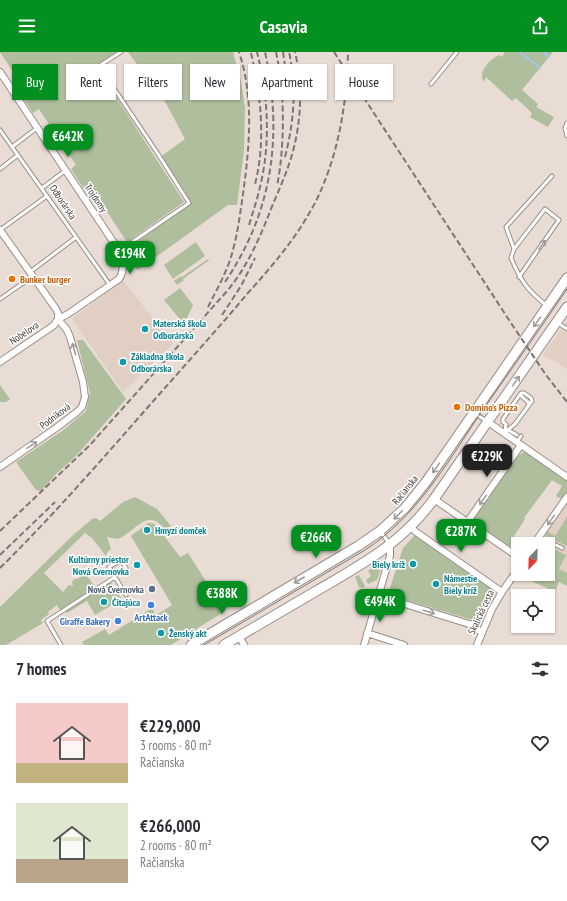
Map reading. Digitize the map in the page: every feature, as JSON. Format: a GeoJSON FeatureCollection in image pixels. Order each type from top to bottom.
{"type":"FeatureCollection","features":[{"type":"Feature","properties":{"kind":"main road","name":"Račianska"},"geometry":{"type":"LineString","coordinates":[[191,645],[358,546],[380,531],[400,513],[414,497],[474,413],[567,278]]}},
{"type":"Feature","properties":{"kind":"main road"},"geometry":{"type":"LineString","coordinates":[[224,645],[372,558],[411,527],[434,499],[567,307]]}},
{"type":"Feature","properties":{"kind":"street","name":"Trojdomy"},"geometry":{"type":"LineString","coordinates":[[0,72],[119,251],[123,262],[121,276],[68,314],[58,319]]}},
{"type":"Feature","properties":{"kind":"street"},"geometry":{"type":"LineString","coordinates":[[0,230],[56,309],[58,319]]}},
{"type":"Feature","properties":{"kind":"street","name":"Nobelova"},"geometry":{"type":"LineString","coordinates":[[0,362],[50,328],[58,319]]}},
{"type":"Feature","properties":{"kind":"street","name":"Podniková"},"geometry":{"type":"LineString","coordinates":[[0,467],[56,428],[82,407],[85,397],[83,382],[70,337],[67,330],[58,319]]}},
{"type":"Feature","properties":{"kind":"street"},"geometry":{"type":"LineString","coordinates":[[488,422],[506,431],[519,443],[567,477]]}},
{"type":"Feature","properties":{"kind":"street"},"geometry":{"type":"LineString","coordinates":[[468,521],[519,443]]}},
{"type":"Feature","properties":{"kind":"street"},"geometry":{"type":"LineString","coordinates":[[539,537],[567,497]]}},
{"type":"Feature","properties":{"kind":"street"},"geometry":{"type":"LineString","coordinates":[[434,499],[511,552]]}},
{"type":"Feature","properties":{"kind":"street"},"geometry":{"type":"LineString","coordinates":[[411,527],[502,592]]}},
{"type":"Feature","properties":{"kind":"street"},"geometry":{"type":"LineString","coordinates":[[364,645],[390,556],[390,545]]}},
{"type":"Feature","properties":{"kind":"street","name":"Skalická cesta"},"geometry":{"type":"LineString","coordinates":[[477,645],[492,609],[511,579]]}},
{"type":"Feature","properties":{"kind":"street"},"geometry":{"type":"LineString","coordinates":[[378,596],[473,625],[482,633]]}},
{"type":"Feature","properties":{"kind":"street"},"geometry":{"type":"LineString","coordinates":[[367,633],[404,645]]}},
{"type":"Feature","properties":{"kind":"street"},"geometry":{"type":"LineString","coordinates":[[239,636],[244,645]]}},
{"type":"Feature","properties":{"kind":"lane"},"geometry":{"type":"LineString","coordinates":[[119,251],[189,202],[99,66],[121,52]]}},
{"type":"Feature","properties":{"kind":"lane"},"geometry":{"type":"LineString","coordinates":[[431,84],[457,52]]}},
{"type":"Feature","properties":{"kind":"lane"},"geometry":{"type":"LineString","coordinates":[[0,84],[5,79]]}},
{"type":"Feature","properties":{"kind":"lane"},"geometry":{"type":"LineString","coordinates":[[567,123],[565,128],[567,136]]}},
{"type":"Feature","properties":{"kind":"lane"},"geometry":{"type":"LineString","coordinates":[[12,147],[37,128]]}},
{"type":"Feature","properties":{"kind":"lane","name":"Odborárska"},"geometry":{"type":"LineString","coordinates":[[0,130],[110,285]]}},
{"type":"Feature","properties":{"kind":"lane"},"geometry":{"type":"LineString","coordinates":[[0,169],[18,155]]}},
{"type":"Feature","properties":{"kind":"lane"},"geometry":{"type":"LineString","coordinates":[[42,188],[66,170]]}},
{"type":"Feature","properties":{"kind":"lane"},"geometry":{"type":"LineString","coordinates":[[514,249],[506,227],[552,176]]}},
{"type":"Feature","properties":{"kind":"lane"},"geometry":{"type":"LineString","coordinates":[[0,230],[47,196]]}},
{"type":"Feature","properties":{"kind":"lane"},"geometry":{"type":"LineString","coordinates":[[519,277],[559,220],[545,209],[514,249],[511,258],[519,277],[530,291],[547,307]]}},
{"type":"Feature","properties":{"kind":"lane"},"geometry":{"type":"LineString","coordinates":[[0,298],[76,238]]}},
{"type":"Feature","properties":{"kind":"lane"},"geometry":{"type":"LineString","coordinates":[[556,322],[567,329]]}},
{"type":"Feature","properties":{"kind":"lane"},"geometry":{"type":"LineString","coordinates":[[524,393],[532,400],[506,431],[506,424],[503,422],[503,419],[518,401],[520,395],[524,393]]}},
{"type":"Feature","properties":{"kind":"lane"},"geometry":{"type":"LineString","coordinates":[[474,413],[488,422]]}},
{"type":"Feature","properties":{"kind":"lane"},"geometry":{"type":"LineString","coordinates":[[506,431],[519,435],[519,443]]}},
{"type":"Feature","properties":{"kind":"lane"},"geometry":{"type":"LineString","coordinates":[[380,531],[390,545]]}},
{"type":"Feature","properties":{"kind":"lane"},"geometry":{"type":"LineString","coordinates":[[555,545],[562,548]]}},
{"type":"Feature","properties":{"kind":"lane"},"geometry":{"type":"LineString","coordinates":[[126,568],[121,560],[109,567],[126,595]]}},
{"type":"Feature","properties":{"kind":"lane"},"geometry":{"type":"LineString","coordinates":[[61,645],[47,621],[115,576]]}},
{"type":"Feature","properties":{"kind":"shaded area"},"geometry":{"type":"Polygon","coordinates":[[[123,280],[173,344],[123,392],[72,319],[123,280]]]}},
{"type":"Feature","properties":{"kind":"shaded area"},"geometry":{"type":"Polygon","coordinates":[[[567,320],[567,369],[543,355],[567,320]]]}},
{"type":"Feature","properties":{"kind":"shaded area"},"geometry":{"type":"Polygon","coordinates":[[[567,502],[567,573],[555,567],[555,537],[543,537],[567,502]]]}},
{"type":"Feature","properties":{"kind":"green space"},"geometry":{"type":"Polygon","coordinates":[[[0,52],[116,52],[99,64],[66,64],[66,100],[116,100],[116,97],[184,202],[127,242],[90,186],[84,189],[71,169],[76,165],[39,109],[33,113],[25,100],[58,100],[58,64],[12,64],[12,70],[0,52]]]}},
{"type":"Feature","properties":{"kind":"green space"},"geometry":{"type":"Polygon","coordinates":[[[128,52],[233,52],[236,64],[190,64],[190,100],[240,100],[240,78],[245,107],[244,151],[237,205],[228,205],[138,270],[132,265],[138,260],[128,249],[189,203],[159,158],[185,139],[163,100],[182,100],[182,64],[137,64],[128,52]]]}},
{"type":"Feature","properties":{"kind":"green space"},"geometry":{"type":"Polygon","coordinates":[[[505,52],[553,52],[522,90],[538,104],[536,107],[554,117],[548,127],[530,117],[532,113],[516,98],[512,101],[486,77],[484,82],[482,78],[483,70],[495,57],[499,55],[502,57],[505,52]]]}},
{"type":"Feature","properties":{"kind":"green space"},"geometry":{"type":"Polygon","coordinates":[[[196,242],[205,256],[173,279],[164,265],[196,242]]]}},
{"type":"Feature","properties":{"kind":"green space"},"geometry":{"type":"Polygon","coordinates":[[[208,259],[209,260],[177,285],[174,281],[181,276],[182,277],[208,259]]]}},
{"type":"Feature","properties":{"kind":"green space"},"geometry":{"type":"Polygon","coordinates":[[[180,288],[193,305],[184,324],[164,300],[180,288]]]}},
{"type":"Feature","properties":{"kind":"green space"},"geometry":{"type":"Polygon","coordinates":[[[77,340],[83,340],[126,399],[76,456],[56,474],[41,491],[36,490],[16,462],[62,431],[86,411],[90,393],[77,340]]]}},
{"type":"Feature","properties":{"kind":"green space"},"geometry":{"type":"Polygon","coordinates":[[[0,385],[10,399],[6,402],[0,402],[0,385]]]}},
{"type":"Feature","properties":{"kind":"green space"},"geometry":{"type":"Polygon","coordinates":[[[527,452],[567,480],[567,493],[563,500],[556,496],[562,486],[552,480],[524,518],[525,519],[513,537],[511,537],[511,547],[472,520],[515,457],[527,452]]]}},
{"type":"Feature","properties":{"kind":"green space"},"geometry":{"type":"Polygon","coordinates":[[[135,497],[157,509],[171,526],[165,530],[154,520],[149,520],[118,539],[107,537],[111,549],[107,552],[106,556],[92,538],[85,533],[44,573],[63,592],[69,585],[73,586],[72,582],[74,579],[86,574],[97,590],[110,581],[122,599],[95,615],[87,601],[67,613],[64,609],[59,609],[57,605],[41,620],[43,623],[6,645],[0,645],[0,607],[72,536],[92,519],[96,518],[100,521],[123,502],[135,497]]]}},
{"type":"Feature","properties":{"kind":"green space"},"geometry":{"type":"Polygon","coordinates":[[[567,517],[567,546],[555,540],[555,537],[548,537],[545,534],[547,531],[555,536],[567,517]]]}},
{"type":"Feature","properties":{"kind":"green space"},"geometry":{"type":"Polygon","coordinates":[[[148,523],[155,524],[180,557],[188,553],[225,611],[171,645],[84,645],[82,642],[105,629],[109,635],[152,608],[156,615],[172,605],[131,536],[148,523]]]}},
{"type":"Feature","properties":{"kind":"green space","name":"Námestie Biely kríž"},"geometry":{"type":"Polygon","coordinates":[[[415,535],[491,587],[492,591],[479,619],[469,619],[393,596],[389,591],[403,548],[415,535]]]}},
{"type":"Feature","properties":{"kind":"green space"},"geometry":{"type":"Polygon","coordinates":[[[555,550],[566,555],[559,569],[567,573],[567,586],[559,582],[555,592],[555,589],[549,589],[531,581],[555,581],[555,550]]]}},
{"type":"Feature","properties":{"kind":"green space"},"geometry":{"type":"Polygon","coordinates":[[[378,563],[381,563],[382,566],[377,580],[368,584],[366,580],[371,576],[368,571],[378,563]]]}},
{"type":"Feature","properties":{"kind":"green space"},"geometry":{"type":"Polygon","coordinates":[[[359,575],[365,586],[363,588],[359,587],[355,577],[359,575]]]}},
{"type":"Feature","properties":{"kind":"waterway"},"geometry":{"type":"LineString","coordinates":[[520,52],[540,68]]}},
{"type":"Feature","properties":{"kind":"waterway"},"geometry":{"type":"LineString","coordinates":[[543,52],[549,57]]}},
{"type":"Feature","properties":{"kind":"tram line"},"geometry":{"type":"LineString","coordinates":[[204,645],[365,550],[383,537],[399,522],[414,507],[441,472],[567,289]]}},
{"type":"Feature","properties":{"kind":"railway"},"geometry":{"type":"LineString","coordinates":[[208,307],[229,263],[238,225],[245,182],[249,107],[244,70],[239,52]]}},
{"type":"Feature","properties":{"kind":"railway"},"geometry":{"type":"LineString","coordinates":[[249,225],[258,197],[266,153],[267,136],[264,85],[257,52]]}},
{"type":"Feature","properties":{"kind":"railway"},"geometry":{"type":"LineString","coordinates":[[225,282],[241,255],[254,228],[270,172],[273,143],[273,113],[265,52]]}},
{"type":"Feature","properties":{"kind":"railway"},"geometry":{"type":"LineString","coordinates":[[276,52],[281,84],[283,119],[283,137],[277,186]]}},
{"type":"Feature","properties":{"kind":"railway"},"geometry":{"type":"LineString","coordinates":[[283,52],[285,64]]}},
{"type":"Feature","properties":{"kind":"railway"},"geometry":{"type":"LineString","coordinates":[[285,157],[291,131],[294,91],[289,52]]}},
{"type":"Feature","properties":{"kind":"railway"},"geometry":{"type":"LineString","coordinates":[[0,531],[90,445],[228,290],[242,270],[264,227],[292,156],[300,111],[300,82],[295,52]]}},
{"type":"Feature","properties":{"kind":"railway"},"geometry":{"type":"LineString","coordinates":[[334,52],[511,323],[546,375],[567,402]]}},
{"type":"Feature","properties":{"kind":"railway"},"geometry":{"type":"LineString","coordinates":[[0,568],[72,492],[188,362],[294,237],[317,199],[331,164],[344,108],[348,52]]}},
{"type":"Feature","properties":{"kind":"railway"},"geometry":{"type":"LineString","coordinates":[[251,53],[260,102],[261,118],[260,152],[255,184]]}},
{"type":"Feature","properties":{"kind":"railway"},"geometry":{"type":"LineString","coordinates":[[222,315],[241,286],[255,258]]}},
{"type":"Feature","properties":{"kind":"railway"},"geometry":{"type":"LineString","coordinates":[[0,555],[55,502]]}},
{"type":"Feature","properties":{"kind":"place","name":"Bunker burger"},"geometry":{"type":"Point","coordinates":[12,279]}},
{"type":"Feature","properties":{"kind":"place","name":"Materská škola Odborárska"},"geometry":{"type":"Point","coordinates":[145,329]}},
{"type":"Feature","properties":{"kind":"place","name":"Základna škola Odborárska"},"geometry":{"type":"Point","coordinates":[123,362]}},
{"type":"Feature","properties":{"kind":"place","name":"Domino’s Pizza"},"geometry":{"type":"Point","coordinates":[457,407]}},
{"type":"Feature","properties":{"kind":"place","name":"Hmyzí domček"},"geometry":{"type":"Point","coordinates":[147,530]}},
{"type":"Feature","properties":{"kind":"place","name":"Biely kríž"},"geometry":{"type":"Point","coordinates":[413,564]}},
{"type":"Feature","properties":{"kind":"place","name":"Kultúrny priestor Nová Cvernovka"},"geometry":{"type":"Point","coordinates":[137,565]}},
{"type":"Feature","properties":{"kind":"place","name":"Námestie Biely kríž"},"geometry":{"type":"Point","coordinates":[436,584]}},
{"type":"Feature","properties":{"kind":"place","name":"Nová Cvernovka"},"geometry":{"type":"Point","coordinates":[152,589]}},
{"type":"Feature","properties":{"kind":"place","name":"Čítajúca"},"geometry":{"type":"Point","coordinates":[104,602]}},
{"type":"Feature","properties":{"kind":"place","name":"ArtAttack"},"geometry":{"type":"Point","coordinates":[151,605]}},
{"type":"Feature","properties":{"kind":"place","name":"Giraffe Bakery"},"geometry":{"type":"Point","coordinates":[118,621]}},
{"type":"Feature","properties":{"kind":"place","name":"Ženský akt"},"geometry":{"type":"Point","coordinates":[161,633]}}]}
